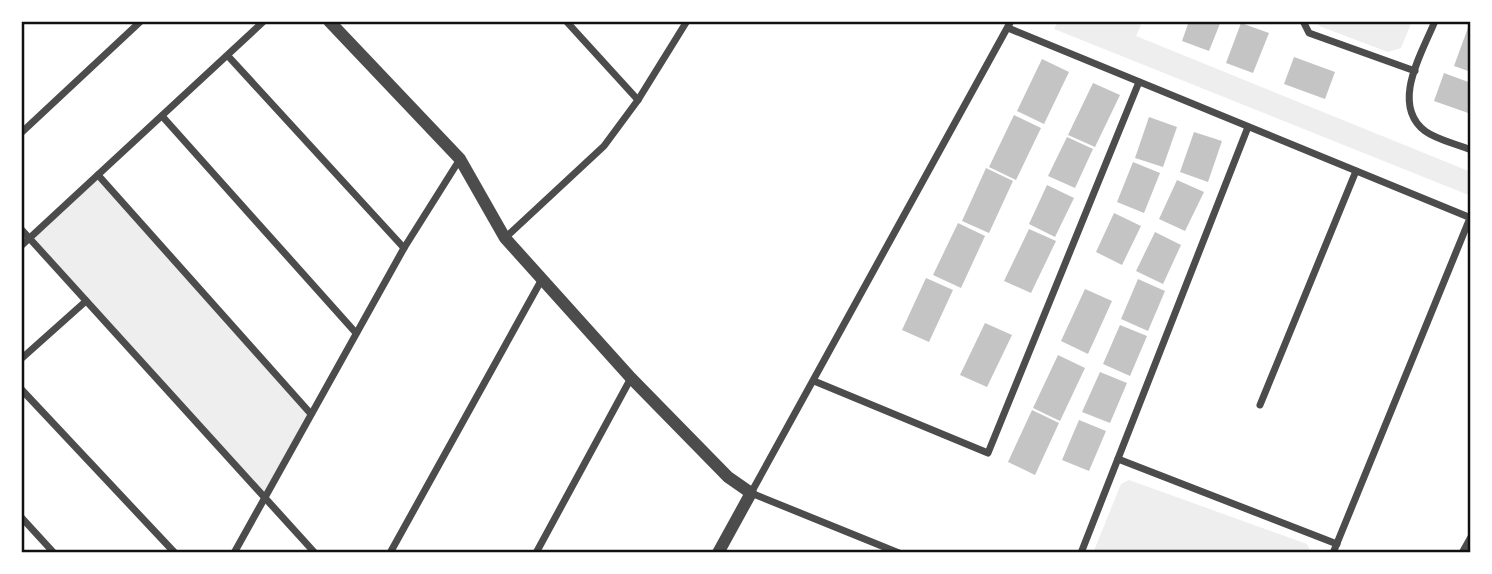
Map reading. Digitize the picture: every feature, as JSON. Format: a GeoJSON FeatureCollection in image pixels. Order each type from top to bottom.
{"type":"FeatureCollection","features":[{"type":"Feature","properties":{"kind":"street"},"geometry":{"type":"LineString","coordinates":[[21,133],[141,21]]}},
{"type":"Feature","properties":{"kind":"street"},"geometry":{"type":"LineString","coordinates":[[21,246],[264,21]]}},
{"type":"Feature","properties":{"kind":"street"},"geometry":{"type":"LineString","coordinates":[[329,21],[460,159],[505,238],[631,378],[729,477],[751,493],[886,550],[899,553]]}},
{"type":"Feature","properties":{"kind":"street"},"geometry":{"type":"LineString","coordinates":[[566,21],[638,100]]}},
{"type":"Feature","properties":{"kind":"street"},"geometry":{"type":"LineString","coordinates":[[505,238],[604,146],[638,100],[687,21]]}},
{"type":"Feature","properties":{"kind":"street"},"geometry":{"type":"LineString","coordinates":[[1303,21],[1309,33],[1415,71]]}},
{"type":"Feature","properties":{"kind":"street"},"geometry":{"type":"LineString","coordinates":[[1434,21],[1408,91],[1412,115],[1426,132],[1471,150]]}},
{"type":"Feature","properties":{"kind":"street"},"geometry":{"type":"LineString","coordinates":[[718,553],[1010,25],[1139,82],[1470,218],[1333,553]]}},
{"type":"Feature","properties":{"kind":"street"},"geometry":{"type":"LineString","coordinates":[[229,56],[404,248]]}},
{"type":"Feature","properties":{"kind":"street"},"geometry":{"type":"LineString","coordinates":[[814,381],[988,453],[1139,82]]}},
{"type":"Feature","properties":{"kind":"street"},"geometry":{"type":"LineString","coordinates":[[162,116],[356,333]]}},
{"type":"Feature","properties":{"kind":"street"},"geometry":{"type":"LineString","coordinates":[[1081,553],[1248,127]]}},
{"type":"Feature","properties":{"kind":"street"},"geometry":{"type":"LineString","coordinates":[[234,553],[404,248],[460,159]]}},
{"type":"Feature","properties":{"kind":"street"},"geometry":{"type":"LineString","coordinates":[[1260,405],[1356,171]]}},
{"type":"Feature","properties":{"kind":"street"},"geometry":{"type":"LineString","coordinates":[[98,175],[311,414]]}},
{"type":"Feature","properties":{"kind":"street"},"geometry":{"type":"LineString","coordinates":[[21,229],[315,553]]}},
{"type":"Feature","properties":{"kind":"street"},"geometry":{"type":"LineString","coordinates":[[390,553],[542,279]]}},
{"type":"Feature","properties":{"kind":"street"},"geometry":{"type":"LineString","coordinates":[[21,359],[86,301]]}},
{"type":"Feature","properties":{"kind":"street"},"geometry":{"type":"LineString","coordinates":[[536,553],[631,378]]}},
{"type":"Feature","properties":{"kind":"street"},"geometry":{"type":"LineString","coordinates":[[21,389],[175,553]]}},
{"type":"Feature","properties":{"kind":"street"},"geometry":{"type":"LineString","coordinates":[[1118,459],[1336,544]]}},
{"type":"Feature","properties":{"kind":"street"},"geometry":{"type":"LineString","coordinates":[[21,517],[54,553]]}},
{"type":"Feature","properties":{"kind":"street"},"geometry":{"type":"LineString","coordinates":[[1462,553],[1471,537]]}},
{"type":"Feature","properties":{"kind":"shaded area"},"geometry":{"type":"Polygon","coordinates":[[[1058,21],[1131,21],[1141,25],[1136,36],[1471,172],[1471,196],[1054,29],[1058,21]]]}},
{"type":"Feature","properties":{"kind":"shaded area"},"geometry":{"type":"Polygon","coordinates":[[[1317,21],[1412,21],[1401,48],[1388,52],[1319,26],[1317,21]]]}},
{"type":"Feature","properties":{"kind":"shaded area"},"geometry":{"type":"Polygon","coordinates":[[[98,175],[311,414],[266,498],[29,238],[98,175]]]}},
{"type":"Feature","properties":{"kind":"shaded area"},"geometry":{"type":"Polygon","coordinates":[[[1129,480],[1307,544],[1311,553],[1093,553],[1121,484],[1129,480]]]}},
{"type":"Feature","properties":{"kind":"building"},"geometry":{"type":"Polygon","coordinates":[[[1189,21],[1221,21],[1209,51],[1182,41],[1189,21]]]}},
{"type":"Feature","properties":{"kind":"building"},"geometry":{"type":"Polygon","coordinates":[[[1241,23],[1269,33],[1253,73],[1226,63],[1241,23]]]}},
{"type":"Feature","properties":{"kind":"building"},"geometry":{"type":"Polygon","coordinates":[[[1469,25],[1471,26],[1471,72],[1454,66],[1469,25]]]}},
{"type":"Feature","properties":{"kind":"building"},"geometry":{"type":"Polygon","coordinates":[[[1294,57],[1335,72],[1325,99],[1284,84],[1294,57]]]}},
{"type":"Feature","properties":{"kind":"building"},"geometry":{"type":"Polygon","coordinates":[[[1042,59],[1069,72],[1044,124],[1017,111],[1042,59]]]}},
{"type":"Feature","properties":{"kind":"building"},"geometry":{"type":"Polygon","coordinates":[[[1444,73],[1471,83],[1471,114],[1434,101],[1444,73]]]}},
{"type":"Feature","properties":{"kind":"building"},"geometry":{"type":"Polygon","coordinates":[[[1093,83],[1120,95],[1095,147],[1068,135],[1093,83]]]}},
{"type":"Feature","properties":{"kind":"building"},"geometry":{"type":"Polygon","coordinates":[[[1014,115],[1041,128],[1016,180],[989,167],[1014,115]]]}},
{"type":"Feature","properties":{"kind":"building"},"geometry":{"type":"Polygon","coordinates":[[[1149,117],[1177,127],[1163,167],[1135,158],[1149,117]]]}},
{"type":"Feature","properties":{"kind":"building"},"geometry":{"type":"Polygon","coordinates":[[[1194,132],[1222,141],[1208,182],[1180,172],[1194,132]]]}},
{"type":"Feature","properties":{"kind":"building"},"geometry":{"type":"Polygon","coordinates":[[[1067,137],[1093,149],[1075,188],[1048,176],[1067,137]]]}},
{"type":"Feature","properties":{"kind":"building"},"geometry":{"type":"Polygon","coordinates":[[[1133,162],[1160,173],[1144,213],[1117,202],[1133,162]]]}},
{"type":"Feature","properties":{"kind":"building"},"geometry":{"type":"Polygon","coordinates":[[[986,168],[1013,181],[989,233],[962,221],[986,168]]]}},
{"type":"Feature","properties":{"kind":"building"},"geometry":{"type":"Polygon","coordinates":[[[1177,180],[1204,192],[1185,231],[1159,219],[1177,180]]]}},
{"type":"Feature","properties":{"kind":"building"},"geometry":{"type":"Polygon","coordinates":[[[1047,185],[1074,198],[1055,237],[1029,224],[1047,185]]]}},
{"type":"Feature","properties":{"kind":"building"},"geometry":{"type":"Polygon","coordinates":[[[1114,213],[1141,226],[1122,265],[1096,252],[1114,213]]]}},
{"type":"Feature","properties":{"kind":"building"},"geometry":{"type":"Polygon","coordinates":[[[958,223],[985,236],[961,288],[933,275],[958,223]]]}},
{"type":"Feature","properties":{"kind":"building"},"geometry":{"type":"Polygon","coordinates":[[[1029,229],[1056,241],[1031,293],[1004,281],[1029,229]]]}},
{"type":"Feature","properties":{"kind":"building"},"geometry":{"type":"Polygon","coordinates":[[[1155,232],[1181,245],[1163,284],[1136,271],[1155,232]]]}},
{"type":"Feature","properties":{"kind":"building"},"geometry":{"type":"Polygon","coordinates":[[[926,278],[953,290],[929,342],[902,330],[926,278]]]}},
{"type":"Feature","properties":{"kind":"building"},"geometry":{"type":"Polygon","coordinates":[[[1138,279],[1165,291],[1148,331],[1121,319],[1138,279]]]}},
{"type":"Feature","properties":{"kind":"building"},"geometry":{"type":"Polygon","coordinates":[[[1085,289],[1112,301],[1088,354],[1061,341],[1085,289]]]}},
{"type":"Feature","properties":{"kind":"building"},"geometry":{"type":"Polygon","coordinates":[[[985,323],[1012,335],[987,387],[960,375],[985,323]]]}},
{"type":"Feature","properties":{"kind":"building"},"geometry":{"type":"Polygon","coordinates":[[[1120,325],[1147,336],[1130,376],[1103,364],[1120,325]]]}},
{"type":"Feature","properties":{"kind":"building"},"geometry":{"type":"Polygon","coordinates":[[[1058,355],[1085,368],[1060,421],[1033,408],[1058,355]]]}},
{"type":"Feature","properties":{"kind":"building"},"geometry":{"type":"Polygon","coordinates":[[[1100,372],[1127,383],[1110,423],[1082,412],[1100,372]]]}},
{"type":"Feature","properties":{"kind":"building"},"geometry":{"type":"Polygon","coordinates":[[[1032,410],[1059,423],[1035,475],[1008,462],[1032,410]]]}},
{"type":"Feature","properties":{"kind":"building"},"geometry":{"type":"Polygon","coordinates":[[[1079,420],[1106,431],[1089,471],[1062,460],[1079,420]]]}}]}
